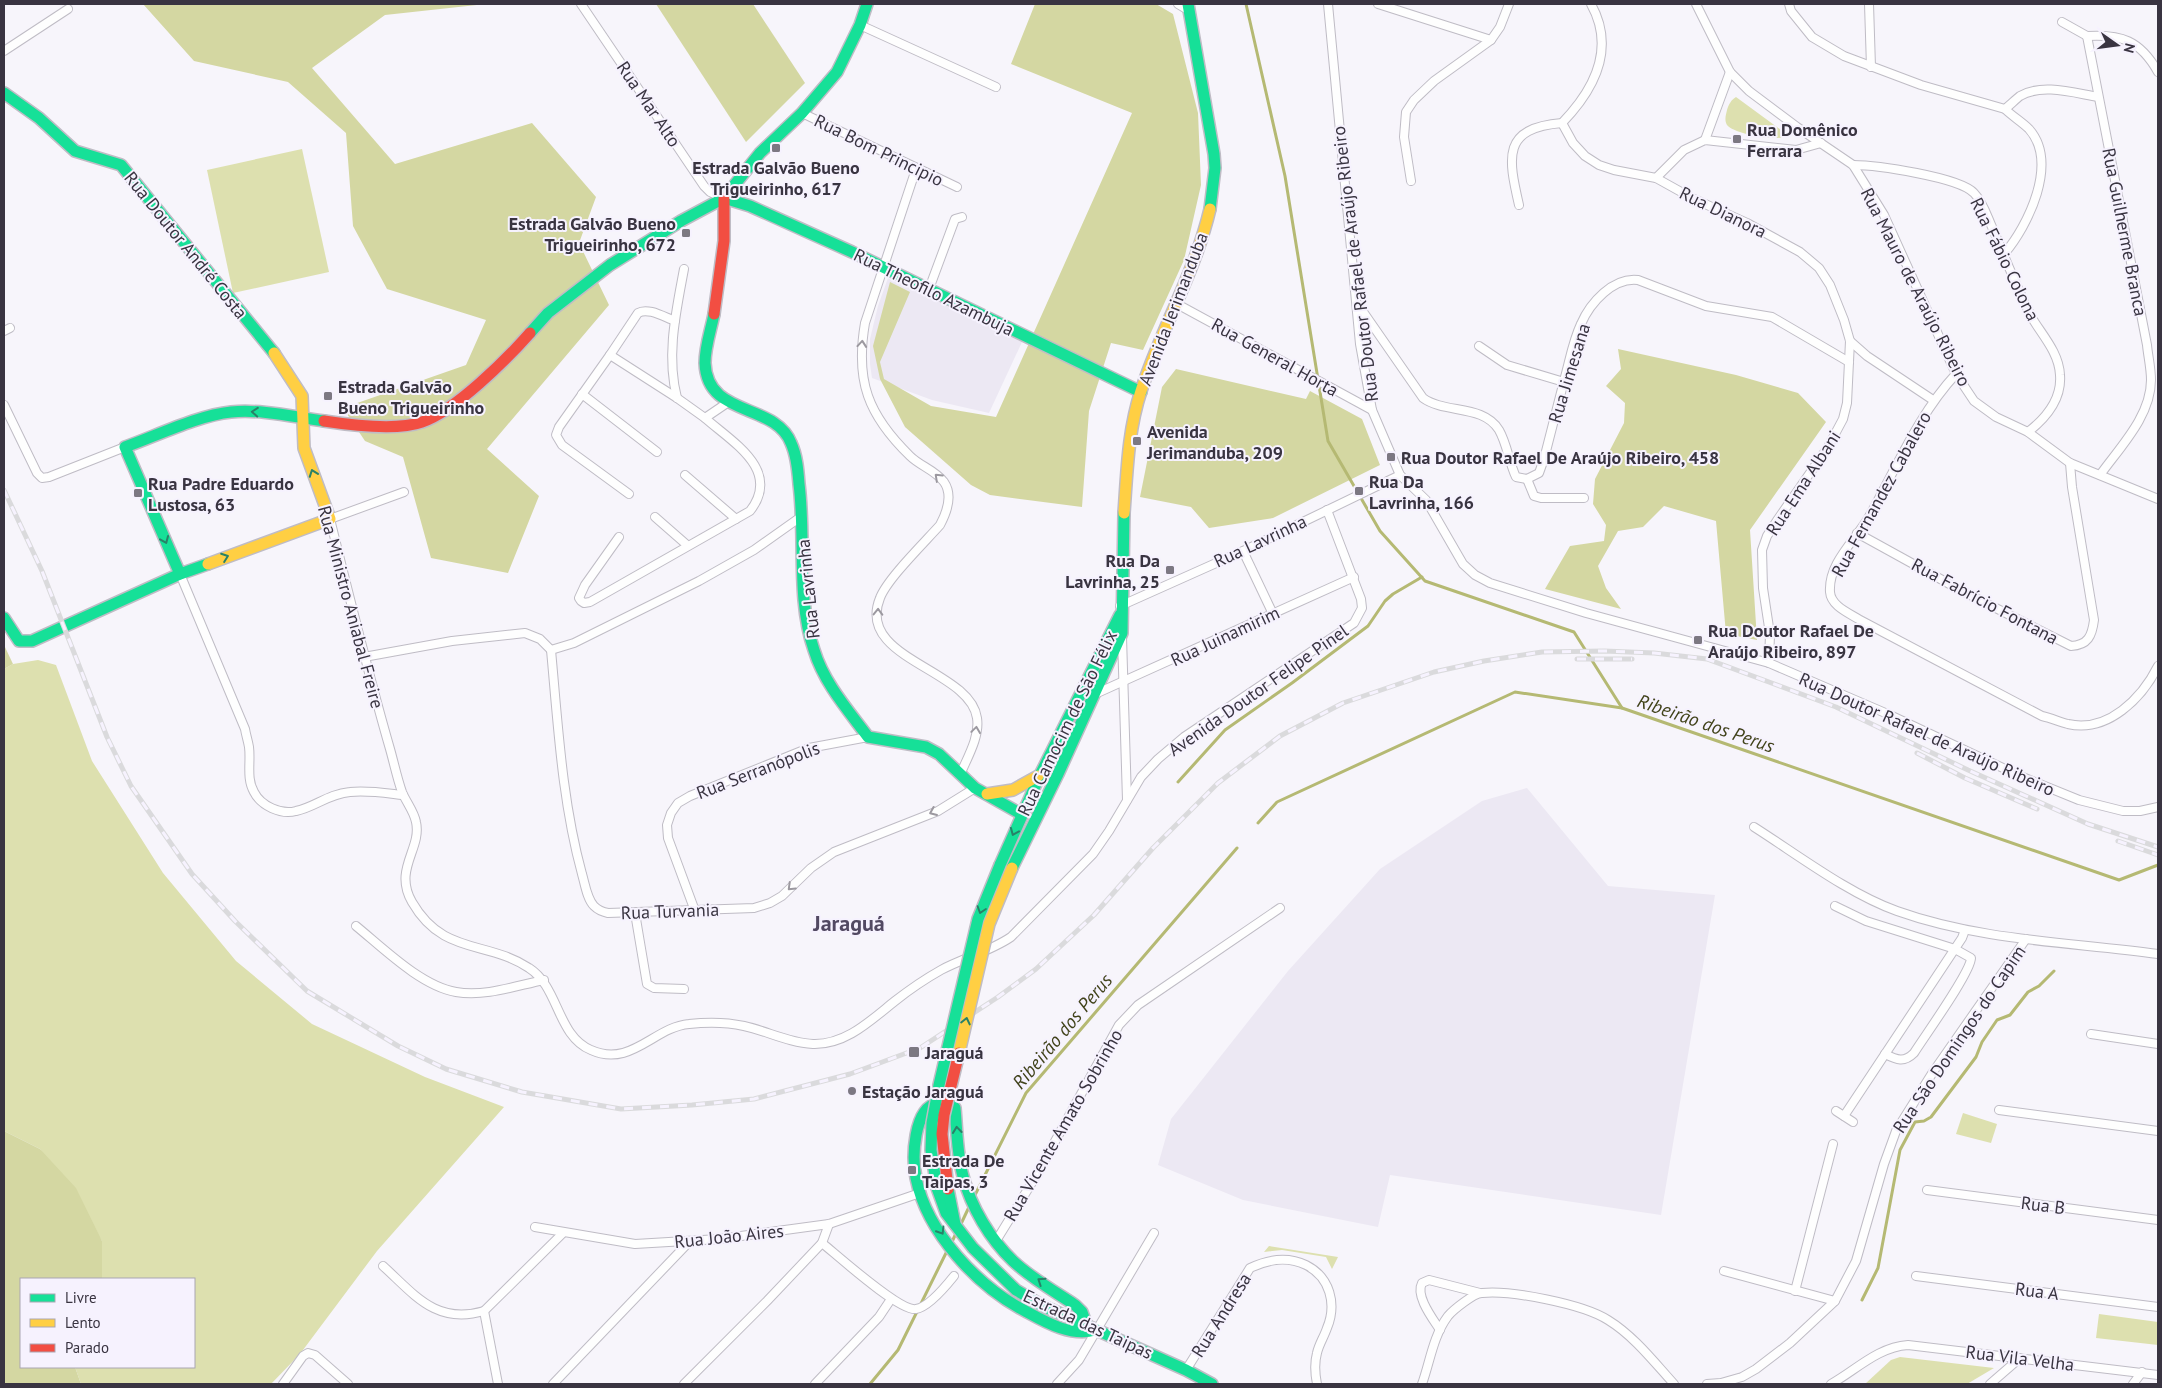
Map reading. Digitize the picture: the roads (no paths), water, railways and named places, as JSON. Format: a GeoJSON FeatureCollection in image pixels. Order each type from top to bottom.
{"type":"FeatureCollection","features":[{"type":"Feature","properties":{"kind":"street","name":"Rua Mar Alto"},"geometry":{"type":"LineString","coordinates":[[581,4],[704,186],[710,192],[724,198]]}},
{"type":"Feature","properties":{"kind":"street"},"geometry":{"type":"LineString","coordinates":[[4,405],[37,473],[42,478],[214,415],[232,412],[261,412],[346,424],[403,426],[423,422],[454,404],[511,355],[548,314],[576,290],[610,265],[681,221],[724,198],[760,153],[802,113],[837,72],[860,25],[867,4]]}},
{"type":"Feature","properties":{"kind":"street"},"geometry":{"type":"LineString","coordinates":[[1178,4],[1188,7]]}},
{"type":"Feature","properties":{"kind":"street","name":"Rua Doutor Rafael de Araújo Ribeiro"},"geometry":{"type":"LineString","coordinates":[[1328,4],[1360,344],[1372,410],[1400,475],[1426,500],[1463,564],[1475,575],[1490,583],[1586,613],[1769,664],[1890,715],[2020,776],[2079,800],[2123,811],[2140,811],[2158,807]]}},
{"type":"Feature","properties":{"kind":"street"},"geometry":{"type":"LineString","coordinates":[[1378,4],[1492,40]]}},
{"type":"Feature","properties":{"kind":"street"},"geometry":{"type":"LineString","coordinates":[[1411,181],[1404,137],[1406,112],[1414,100],[1434,81],[1492,40],[1500,27],[1508,4]]}},
{"type":"Feature","properties":{"kind":"street"},"geometry":{"type":"LineString","coordinates":[[1519,205],[1511,168],[1512,151],[1518,139],[1531,129],[1544,124],[1562,123],[1580,104],[1593,85],[1601,54],[1600,32],[1591,4]]}},
{"type":"Feature","properties":{"kind":"street","name":"Rua Mauro de Araújo Ribeiro"},"geometry":{"type":"LineString","coordinates":[[1696,4],[1730,72],[1749,91],[1853,165],[1884,215],[1956,374],[1974,401],[1996,417],[2028,432],[2070,463],[2158,500]]}},
{"type":"Feature","properties":{"kind":"street"},"geometry":{"type":"LineString","coordinates":[[1790,4],[1791,11],[1812,37],[1844,56],[1921,85],[2005,109],[2030,130],[2041,159],[2040,184],[2031,213],[2016,240],[2004,254]]}},
{"type":"Feature","properties":{"kind":"street"},"geometry":{"type":"LineString","coordinates":[[1869,4],[1871,67]]}},
{"type":"Feature","properties":{"kind":"street","name":"Avenida Jerimanduba"},"geometry":{"type":"LineString","coordinates":[[1120,611],[1128,454],[1132,426],[1141,392],[1178,304],[1200,243],[1211,200],[1215,168],[1212,138],[1188,7]]}},
{"type":"Feature","properties":{"kind":"street"},"geometry":{"type":"LineString","coordinates":[[4,51],[68,9]]}},
{"type":"Feature","properties":{"kind":"street"},"geometry":{"type":"LineString","coordinates":[[2062,22],[2087,36],[2108,35],[2131,42],[2140,49],[2158,72]]}},
{"type":"Feature","properties":{"kind":"street"},"geometry":{"type":"LineString","coordinates":[[860,25],[996,87]]}},
{"type":"Feature","properties":{"kind":"street","name":"Rua Guilherme Branca"},"geometry":{"type":"LineString","coordinates":[[2087,36],[2147,345],[2151,381],[2146,402],[2137,424],[2100,475]]}},
{"type":"Feature","properties":{"kind":"street"},"geometry":{"type":"LineString","coordinates":[[1705,140],[1730,72]]}},
{"type":"Feature","properties":{"kind":"street"},"geometry":{"type":"LineString","coordinates":[[2005,109],[2020,96],[2034,91],[2046,90],[2098,97]]}},
{"type":"Feature","properties":{"kind":"street","name":"Rua Doutor André Costa"},"geometry":{"type":"LineString","coordinates":[[4,93],[39,118],[75,151],[121,165],[130,174],[144,196],[282,363],[302,396],[303,419]]}},
{"type":"Feature","properties":{"kind":"street","name":"Rua Bom Principio"},"geometry":{"type":"LineString","coordinates":[[802,113],[957,187]]}},
{"type":"Feature","properties":{"kind":"street","name":"Rua Dianora"},"geometry":{"type":"LineString","coordinates":[[1562,123],[1573,143],[1585,156],[1599,165],[1614,170],[1656,178],[1692,198],[1747,223],[1800,252],[1818,268],[1830,286],[1844,320],[1850,341]]}},
{"type":"Feature","properties":{"kind":"street"},"geometry":{"type":"LineString","coordinates":[[1656,178],[1684,150],[1705,140],[1796,150],[1821,143]]}},
{"type":"Feature","properties":{"kind":"street","name":"Rua Fábio Colona"},"geometry":{"type":"LineString","coordinates":[[1853,165],[1874,165],[1955,183],[1964,186],[1974,193],[1984,208],[2027,307],[2053,349],[2061,376],[2059,392],[2053,406],[2042,420],[2028,432]]}},
{"type":"Feature","properties":{"kind":"street"},"geometry":{"type":"LineString","coordinates":[[916,169],[882,266],[860,347],[865,392],[872,408],[886,429],[911,458],[943,481],[948,490],[949,500],[946,514],[940,525],[884,590],[877,608],[877,619],[880,630],[888,641],[901,652],[960,690],[975,708],[977,727],[975,737],[960,775]]}},
{"type":"Feature","properties":{"kind":"street"},"geometry":{"type":"LineString","coordinates":[[704,418],[727,403],[712,387],[707,376],[705,362],[719,279],[726,217],[724,198]]}},
{"type":"Feature","properties":{"kind":"street","name":"Rua Theofilo Azambuja"},"geometry":{"type":"LineString","coordinates":[[724,198],[750,206],[882,266],[1141,392]]}},
{"type":"Feature","properties":{"kind":"street"},"geometry":{"type":"LineString","coordinates":[[929,290],[955,219],[962,217]]}},
{"type":"Feature","properties":{"kind":"street"},"geometry":{"type":"LineString","coordinates":[[677,398],[672,374],[674,321],[684,269]]}},
{"type":"Feature","properties":{"kind":"street","name":"Rua Jimesana"},"geometry":{"type":"LineString","coordinates":[[1527,479],[1539,473],[1577,334],[1588,311],[1609,289],[1630,279],[1649,284],[1706,306],[1772,316],[1849,362]]}},
{"type":"Feature","properties":{"kind":"street"},"geometry":{"type":"LineString","coordinates":[[1356,301],[1423,398],[1434,404],[1479,414],[1490,420],[1498,430],[1516,477],[1527,479],[1534,496],[1541,498],[1584,498]]}},
{"type":"Feature","properties":{"kind":"street","name":"Rua General Horta"},"geometry":{"type":"LineString","coordinates":[[1178,304],[1372,410]]}},
{"type":"Feature","properties":{"kind":"street"},"geometry":{"type":"LineString","coordinates":[[628,494],[558,440],[556,436],[559,427],[638,313],[647,310],[674,321]]}},
{"type":"Feature","properties":{"kind":"street"},"geometry":{"type":"LineString","coordinates":[[1850,341],[1867,356],[1933,400]]}},
{"type":"Feature","properties":{"kind":"street","name":"Rua Ema Albani"},"geometry":{"type":"LineString","coordinates":[[1769,664],[1770,634],[1763,588],[1762,550],[1767,536],[1778,518],[1828,446],[1843,418],[1847,403],[1850,341]]}},
{"type":"Feature","properties":{"kind":"street"},"geometry":{"type":"LineString","coordinates":[[1480,346],[1507,365],[1564,382]]}},
{"type":"Feature","properties":{"kind":"street"},"geometry":{"type":"LineString","coordinates":[[610,355],[677,398],[704,418],[752,460],[757,469],[761,490],[758,501],[750,511],[687,545],[590,602],[584,603],[580,601],[579,598],[585,585],[619,537]]}},
{"type":"Feature","properties":{"kind":"street","name":"Rua Fernandez Cabalero"},"geometry":{"type":"LineString","coordinates":[[1956,374],[1933,400],[1868,517],[1837,566],[1831,582],[1830,593],[1832,600],[1840,608],[1860,620],[2042,716],[2069,724],[2086,725],[2104,720],[2133,702],[2144,689],[2158,666]]}},
{"type":"Feature","properties":{"kind":"street"},"geometry":{"type":"LineString","coordinates":[[582,394],[657,452]]}},
{"type":"Feature","properties":{"kind":"street","name":"Rua Lavrinha"},"geometry":{"type":"LineString","coordinates":[[727,403],[752,412],[779,427],[789,438],[795,454],[802,516],[805,594],[810,638],[822,671],[868,737]]}},
{"type":"Feature","properties":{"kind":"street","name":"Rua Ministro Aniabal Freire"},"geometry":{"type":"LineString","coordinates":[[303,419],[304,448],[330,519],[364,657],[403,795]]}},
{"type":"Feature","properties":{"kind":"street"},"geometry":{"type":"LineString","coordinates":[[125,447],[245,729],[249,748],[250,782],[254,794],[265,805],[277,810],[295,812],[329,796],[349,792],[365,791],[403,795]]}},
{"type":"Feature","properties":{"kind":"street","name":"Rua Fabrício Fontana"},"geometry":{"type":"LineString","coordinates":[[1857,533],[2015,619],[2071,646],[2080,645],[2090,637],[2094,620],[2072,487],[2070,463]]}},
{"type":"Feature","properties":{"kind":"street"},"geometry":{"type":"LineString","coordinates":[[685,475],[736,519]]}},
{"type":"Feature","properties":{"kind":"street","name":"Rua Lavrinha"},"geometry":{"type":"LineString","coordinates":[[1120,611],[1400,475]]}},
{"type":"Feature","properties":{"kind":"street"},"geometry":{"type":"LineString","coordinates":[[4,618],[18,641],[32,641],[180,574],[404,492]]}},
{"type":"Feature","properties":{"kind":"street","name":"Avenida Doutor Felipe Pinel"},"geometry":{"type":"LineString","coordinates":[[403,795],[417,824],[416,834],[406,866],[407,890],[412,902],[426,922],[442,935],[459,943],[518,962],[530,968],[544,980],[574,1037],[582,1045],[593,1051],[606,1054],[625,1052],[633,1050],[680,1026],[710,1023],[743,1026],[799,1043],[830,1043],[857,1030],[942,969],[997,946],[1010,938],[1093,854],[1141,777],[1158,759],[1184,737],[1354,623],[1362,608],[1361,599],[1327,510]]}},
{"type":"Feature","properties":{"kind":"street"},"geometry":{"type":"LineString","coordinates":[[364,657],[452,641],[525,633],[540,639],[551,650],[574,643],[699,581],[754,550],[802,516]]}},
{"type":"Feature","properties":{"kind":"street"},"geometry":{"type":"LineString","coordinates":[[655,518],[687,545]]}},
{"type":"Feature","properties":{"kind":"street"},"geometry":{"type":"LineString","coordinates":[[1243,550],[1273,614]]}},
{"type":"Feature","properties":{"kind":"street","name":"Rua Juinamirim"},"geometry":{"type":"LineString","coordinates":[[1095,694],[1354,577]]}},
{"type":"Feature","properties":{"kind":"street","name":"Rua Camocim de São Félix"},"geometry":{"type":"LineString","coordinates":[[1012,868],[1122,633],[1120,611]]}},
{"type":"Feature","properties":{"kind":"street","name":"Rua Camocim de São Félix"},"geometry":{"type":"LineString","coordinates":[[1000,865],[1040,775],[1120,611]]}},
{"type":"Feature","properties":{"kind":"street"},"geometry":{"type":"LineString","coordinates":[[1122,633],[1127,800]]}},
{"type":"Feature","properties":{"kind":"street","name":"Rua Turvania"},"geometry":{"type":"LineString","coordinates":[[551,650],[562,780],[575,848],[589,896],[599,911],[608,913],[694,911],[754,908],[770,903],[782,896],[810,868],[834,852],[938,810],[975,788]]}},
{"type":"Feature","properties":{"kind":"street","name":"Rua Serranópolis"},"geometry":{"type":"LineString","coordinates":[[694,911],[668,838],[667,825],[671,813],[678,803],[741,774],[809,748],[868,737],[926,747],[939,754],[975,788],[1022,814]]}},
{"type":"Feature","properties":{"kind":"street"},"geometry":{"type":"LineString","coordinates":[[987,794],[1013,790],[1040,775]]}},
{"type":"Feature","properties":{"kind":"street"},"geometry":{"type":"LineString","coordinates":[[1754,827],[1869,899],[1897,911],[1965,930],[2158,954]]}},
{"type":"Feature","properties":{"kind":"street","name":"Estrada das Taipas"},"geometry":{"type":"LineString","coordinates":[[943,1188],[931,1150],[932,1123],[939,1085],[978,919],[1000,865]]}},
{"type":"Feature","properties":{"kind":"street","name":"Estrada das Taipas"},"geometry":{"type":"LineString","coordinates":[[1012,868],[989,924],[944,1116],[942,1134],[943,1188],[946,1213],[973,1248],[1016,1290],[1044,1306],[1186,1370],[1212,1384]]}},
{"type":"Feature","properties":{"kind":"street"},"geometry":{"type":"LineString","coordinates":[[1835,906],[1866,921],[1955,949],[1967,954],[1971,958],[1971,962],[1914,1053],[1908,1059],[1902,1060],[1885,1054]]}},
{"type":"Feature","properties":{"kind":"street","name":"Rua Vicente Amato Sobrinho"},"geometry":{"type":"LineString","coordinates":[[996,1242],[1040,1168],[1119,1025],[1138,1005],[1280,908]]}},
{"type":"Feature","properties":{"kind":"street"},"geometry":{"type":"LineString","coordinates":[[635,912],[647,984],[654,988],[684,989]]}},
{"type":"Feature","properties":{"kind":"street"},"geometry":{"type":"LineString","coordinates":[[356,926],[410,970],[432,984],[454,992],[488,992],[544,980]]}},
{"type":"Feature","properties":{"kind":"street"},"geometry":{"type":"LineString","coordinates":[[1844,1116],[1955,949],[1965,930]]}},
{"type":"Feature","properties":{"kind":"street"},"geometry":{"type":"LineString","coordinates":[[1910,944],[1915,935]]}},
{"type":"Feature","properties":{"kind":"street","name":"Rua São Domingos do Capim"},"geometry":{"type":"LineString","coordinates":[[1707,1384],[1721,1383],[1742,1377],[1756,1369],[1790,1343],[1835,1301],[1856,1260],[1884,1164],[1896,1132],[1928,1079],[2026,939]]}},
{"type":"Feature","properties":{"kind":"street"},"geometry":{"type":"LineString","coordinates":[[2091,1034],[2158,1044]]}},
{"type":"Feature","properties":{"kind":"street"},"geometry":{"type":"LineString","coordinates":[[943,1102],[950,1103],[955,1108],[962,1174],[970,1201],[996,1242],[1024,1270],[1075,1305],[1082,1312],[1091,1328],[1082,1334],[1029,1314],[990,1290],[962,1262],[937,1225],[920,1193],[914,1158],[917,1130],[926,1109],[931,1105],[943,1102]]}},
{"type":"Feature","properties":{"kind":"street"},"geometry":{"type":"LineString","coordinates":[[2000,1110],[2158,1131]]}},
{"type":"Feature","properties":{"kind":"street"},"geometry":{"type":"LineString","coordinates":[[1836,1111],[1853,1122]]}},
{"type":"Feature","properties":{"kind":"street"},"geometry":{"type":"LineString","coordinates":[[1795,1291],[1833,1144]]}},
{"type":"Feature","properties":{"kind":"street","name":"Rua B"},"geometry":{"type":"LineString","coordinates":[[1928,1190],[2158,1220]]}},
{"type":"Feature","properties":{"kind":"street","name":"Rua João Aires"},"geometry":{"type":"LineString","coordinates":[[535,1227],[635,1244],[690,1241],[760,1234],[829,1224],[920,1193]]}},
{"type":"Feature","properties":{"kind":"street"},"geometry":{"type":"LineString","coordinates":[[684,1384],[822,1243],[829,1224]]}},
{"type":"Feature","properties":{"kind":"street"},"geometry":{"type":"LineString","coordinates":[[383,1266],[433,1310],[472,1315],[484,1311],[563,1233]]}},
{"type":"Feature","properties":{"kind":"street"},"geometry":{"type":"LineString","coordinates":[[1058,1384],[1079,1360],[1091,1328],[1154,1233]]}},
{"type":"Feature","properties":{"kind":"street"},"geometry":{"type":"LineString","coordinates":[[553,1384],[690,1241]]}},
{"type":"Feature","properties":{"kind":"street"},"geometry":{"type":"LineString","coordinates":[[822,1243],[891,1299],[916,1310],[946,1288],[954,1276]]}},
{"type":"Feature","properties":{"kind":"street","name":"Rua Andresa"},"geometry":{"type":"LineString","coordinates":[[1186,1370],[1250,1268],[1271,1261],[1288,1259],[1314,1269],[1326,1282],[1331,1298],[1331,1317],[1316,1360],[1314,1372],[1317,1384]]}},
{"type":"Feature","properties":{"kind":"street"},"geometry":{"type":"LineString","coordinates":[[1724,1271],[1835,1301]]}},
{"type":"Feature","properties":{"kind":"street","name":"Rua A"},"geometry":{"type":"LineString","coordinates":[[1916,1276],[2158,1307]]}},
{"type":"Feature","properties":{"kind":"street"},"geometry":{"type":"LineString","coordinates":[[1440,1330],[1420,1290],[1422,1283],[1429,1280],[1480,1292],[1514,1295],[1593,1312],[1609,1320],[1626,1334],[1674,1384]]}},
{"type":"Feature","properties":{"kind":"street"},"geometry":{"type":"LineString","coordinates":[[1422,1384],[1440,1330],[1454,1310],[1480,1292]]}},
{"type":"Feature","properties":{"kind":"street"},"geometry":{"type":"LineString","coordinates":[[816,1384],[879,1317],[891,1299]]}},
{"type":"Feature","properties":{"kind":"street"},"geometry":{"type":"LineString","coordinates":[[484,1311],[498,1384]]}},
{"type":"Feature","properties":{"kind":"street","name":"Rua Vila Velha"},"geometry":{"type":"LineString","coordinates":[[1831,1384],[1882,1352],[1898,1346],[1908,1345],[2158,1375]]}},
{"type":"Feature","properties":{"kind":"street"},"geometry":{"type":"LineString","coordinates":[[282,1384],[303,1356],[308,1353],[315,1355],[348,1384]]}},
{"type":"Feature","properties":{"kind":"street"},"geometry":{"type":"LineString","coordinates":[[1990,1384],[2020,1358]]}},
{"type":"Feature","properties":{"kind":"street"},"geometry":{"type":"LineString","coordinates":[[2133,1384],[2142,1372]]}},
{"type":"Feature","properties":{"kind":"waterway"},"geometry":{"type":"LineString","coordinates":[[1246,4],[1285,176],[1328,441],[1380,531],[1425,581],[1574,632],[1622,708]]}},
{"type":"Feature","properties":{"kind":"waterway"},"geometry":{"type":"LineString","coordinates":[[1178,782],[1225,730],[1368,626],[1385,601],[1393,594],[1422,577]]}},
{"type":"Feature","properties":{"kind":"waterway","name":"Ribeirão dos Perus"},"geometry":{"type":"LineString","coordinates":[[1258,823],[1277,802],[1515,692],[1622,708],[2119,880],[2158,865]]}},
{"type":"Feature","properties":{"kind":"waterway","name":"Ribeirão dos Perus"},"geometry":{"type":"LineString","coordinates":[[973,1199],[1026,1093],[1237,848]]}},
{"type":"Feature","properties":{"kind":"waterway"},"geometry":{"type":"LineString","coordinates":[[1862,1300],[1878,1268],[1900,1150],[1915,1122],[1924,1121],[1931,1117],[1976,1057],[1982,1042],[1997,1020],[2010,1015],[2028,992],[2039,986],[2054,971]]}},
{"type":"Feature","properties":{"kind":"waterway","name":"Ribeirão dos Perus"},"geometry":{"type":"LineString","coordinates":[[960,1226],[969,1207]]}},
{"type":"Feature","properties":{"kind":"waterway","name":"Ribeirão dos Perus"},"geometry":{"type":"LineString","coordinates":[[951,1244],[957,1231]]}},
{"type":"Feature","properties":{"kind":"waterway","name":"Ribeirão dos Perus"},"geometry":{"type":"LineString","coordinates":[[870,1384],[898,1350],[948,1249]]}},
{"type":"Feature","properties":{"kind":"railway"},"geometry":{"type":"LineString","coordinates":[[4,490],[42,571],[107,737],[131,786],[192,874],[235,921],[307,991],[398,1046],[446,1069],[522,1092],[621,1109],[754,1099],[850,1074],[920,1048],[998,997],[1036,969],[1094,915],[1153,848],[1218,783],[1280,736],[1343,703],[1434,672],[1484,661],[1542,652],[1604,651],[1654,653],[1707,659],[1836,707],[1968,770],[2088,824],[2158,847]]}},
{"type":"Feature","properties":{"kind":"railway"},"geometry":{"type":"LineString","coordinates":[[1577,659],[1632,659]]}},
{"type":"Feature","properties":{"kind":"railway"},"geometry":{"type":"LineString","coordinates":[[1917,753],[1965,778],[2037,809]]}},
{"type":"Feature","properties":{"kind":"railway"},"geometry":{"type":"LineString","coordinates":[[2118,841],[2158,855]]}},
{"type":"Feature","properties":{"kind":"place","name":"Rua Domênico Ferrara"},"geometry":{"type":"Point","coordinates":[1737,139]}},
{"type":"Feature","properties":{"kind":"place","name":"Estrada Galvão Bueno Trigueirinho, 617"},"geometry":{"type":"Point","coordinates":[776,148]}},
{"type":"Feature","properties":{"kind":"place","name":"Estrada Galvão Bueno Trigueirinho, 672"},"geometry":{"type":"Point","coordinates":[686,233]}},
{"type":"Feature","properties":{"kind":"place","name":"Estrada Galvão Bueno Trigueirinho"},"geometry":{"type":"Point","coordinates":[328,396]}},
{"type":"Feature","properties":{"kind":"place","name":"Avenida Jerimanduba, 209"},"geometry":{"type":"Point","coordinates":[1137,441]}},
{"type":"Feature","properties":{"kind":"place","name":"Rua Doutor Rafael De Araújo Ribeiro, 458"},"geometry":{"type":"Point","coordinates":[1391,457]}},
{"type":"Feature","properties":{"kind":"place","name":"Rua Da Lavrinha, 166"},"geometry":{"type":"Point","coordinates":[1359,491]}},
{"type":"Feature","properties":{"kind":"place","name":"Rua Padre Eduardo Lustosa, 63"},"geometry":{"type":"Point","coordinates":[138,493]}},
{"type":"Feature","properties":{"kind":"place","name":"Rua Da Lavrinha, 25"},"geometry":{"type":"Point","coordinates":[1170,570]}},
{"type":"Feature","properties":{"kind":"place","name":"Rua Doutor Rafael De Araújo Ribeiro, 897"},"geometry":{"type":"Point","coordinates":[1698,640]}},
{"type":"Feature","properties":{"kind":"place","name":"Jaraguá"},"geometry":{"type":"Point","coordinates":[914,1052]}},
{"type":"Feature","properties":{"kind":"place","name":"Estação Jaraguá"},"geometry":{"type":"Point","coordinates":[852,1091]}},
{"type":"Feature","properties":{"kind":"place","name":"Estrada De Taipas, 3"},"geometry":{"type":"Point","coordinates":[912,1170]}},
{"type":"Feature","properties":{"kind":"district","name":"Jaraguá"},"geometry":{"type":"Point","coordinates":[849,923]}}]}
